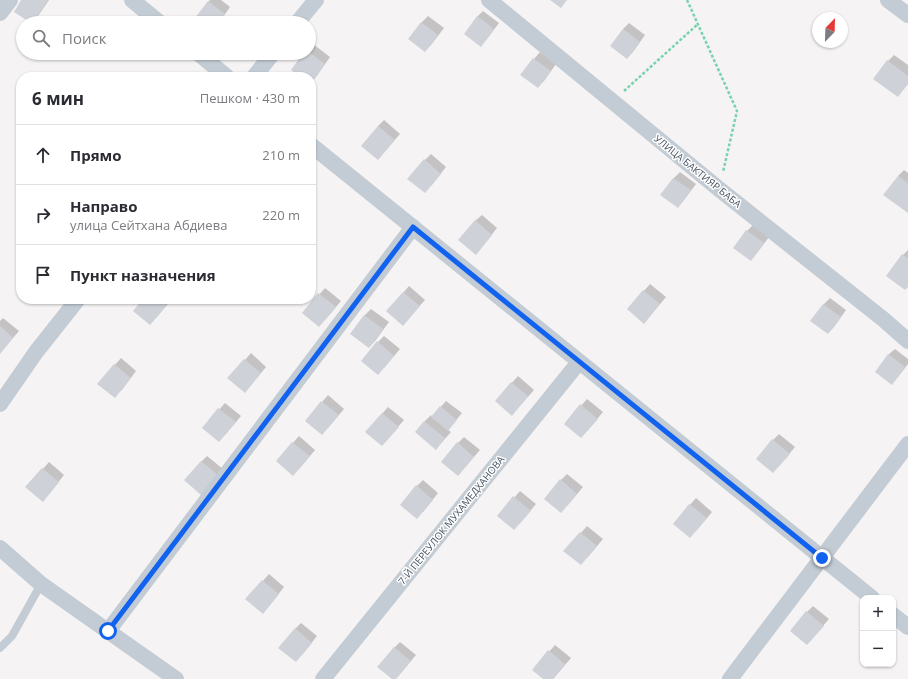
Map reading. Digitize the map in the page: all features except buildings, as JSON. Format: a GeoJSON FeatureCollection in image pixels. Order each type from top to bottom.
{"type":"FeatureCollection","features":[{"type":"Feature","properties":{"kind":"street"},"geometry":{"type":"LineString","coordinates":[[0,13],[10,0]]}},
{"type":"Feature","properties":{"kind":"street"},"geometry":{"type":"LineString","coordinates":[[132,0],[151,16]]}},
{"type":"Feature","properties":{"kind":"street"},"geometry":{"type":"LineString","coordinates":[[303,16],[316,0]]}},
{"type":"Feature","properties":{"kind":"street","name":"УЛИЦА БАКТИЯР БАБА"},"geometry":{"type":"LineString","coordinates":[[488,0],[612,102],[883,319],[908,341]]}},
{"type":"Feature","properties":{"kind":"street"},"geometry":{"type":"LineString","coordinates":[[888,0],[908,16]]}},
{"type":"Feature","properties":{"kind":"street"},"geometry":{"type":"LineString","coordinates":[[206,60],[221,72]]}},
{"type":"Feature","properties":{"kind":"street"},"geometry":{"type":"LineString","coordinates":[[258,72],[267,60]]}},
{"type":"Feature","properties":{"kind":"street"},"geometry":{"type":"LineString","coordinates":[[316,149],[868,595]]}},
{"type":"Feature","properties":{"kind":"street"},"geometry":{"type":"LineString","coordinates":[[108,631],[413,227]]}},
{"type":"Feature","properties":{"kind":"street"},"geometry":{"type":"LineString","coordinates":[[0,404],[36,352],[74,304]]}},
{"type":"Feature","properties":{"kind":"street","name":"7-Й ПЕРЕУЛОК МУХАМЕДХАНОВА"},"geometry":{"type":"LineString","coordinates":[[323,679],[579,362]]}},
{"type":"Feature","properties":{"kind":"street"},"geometry":{"type":"LineString","coordinates":[[730,679],[908,444]]}},
{"type":"Feature","properties":{"kind":"street"},"geometry":{"type":"LineString","coordinates":[[0,548],[41,584],[176,679]]}},
{"type":"Feature","properties":{"kind":"street"},"geometry":{"type":"LineString","coordinates":[[896,617],[908,627]]}},
{"type":"Feature","properties":{"kind":"lane"},"geometry":{"type":"LineString","coordinates":[[0,648],[12,636],[41,584]]}},
{"type":"Feature","properties":{"kind":"path"},"geometry":{"type":"LineString","coordinates":[[687,0],[737,111],[719,188]]}},
{"type":"Feature","properties":{"kind":"path"},"geometry":{"type":"LineString","coordinates":[[612,102],[698,24]]}},
{"type":"Feature","properties":{"kind":"route"},"geometry":{"type":"LineString","coordinates":[[108,631],[413,227],[822,558]]}}]}
